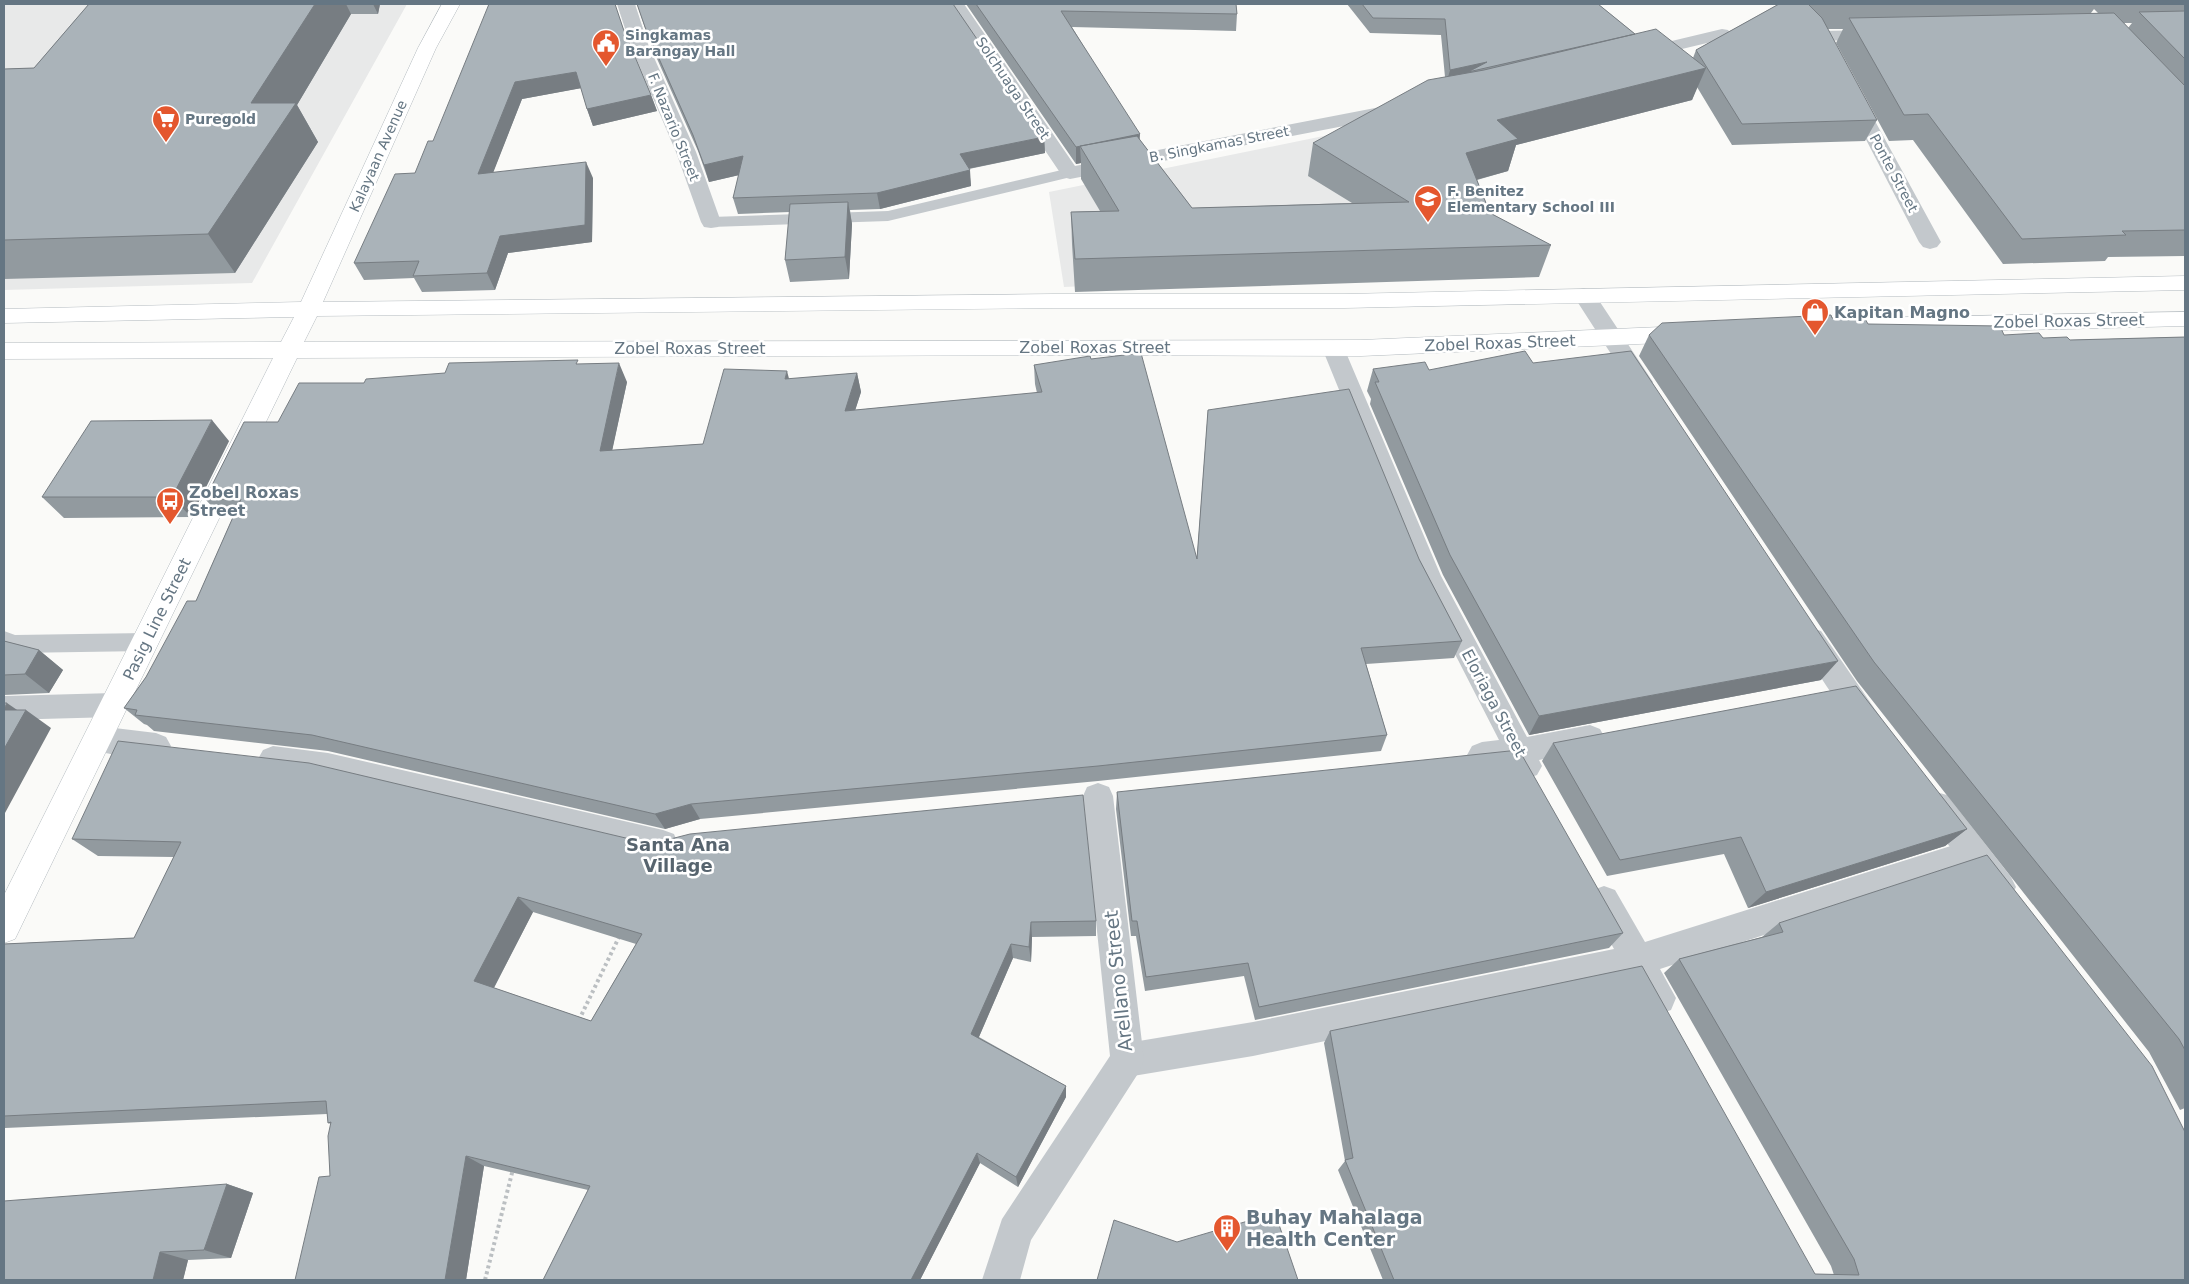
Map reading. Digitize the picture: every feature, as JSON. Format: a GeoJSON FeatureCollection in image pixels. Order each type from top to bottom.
{"type":"FeatureCollection","features":[{"type":"Feature","properties":{"kind":"main road","name":"Kalayaan Avenue"},"geometry":{"type":"LineString","coordinates":[[309,309],[426,48],[451,4]]}},
{"type":"Feature","properties":{"kind":"main road"},"geometry":{"type":"LineString","coordinates":[[4,316],[309,309],[1053,301],[1344,302],[1584,295],[2185,283]]}},
{"type":"Feature","properties":{"kind":"main road","name":"Pasig Line Street"},"geometry":{"type":"LineString","coordinates":[[4,928],[309,309]]}},
{"type":"Feature","properties":{"kind":"main road","name":"Zobel Roxas Street"},"geometry":{"type":"LineString","coordinates":[[1835,327],[2185,319]]}},
{"type":"Feature","properties":{"kind":"main road","name":"Zobel Roxas Street"},"geometry":{"type":"LineString","coordinates":[[4,351],[1056,346],[1333,348],[1709,333]]}},
{"type":"Feature","properties":{"kind":"street","name":"F. Nazario Street"},"geometry":{"type":"LineString","coordinates":[[626,4],[639,44],[686,152],[711,222]]}},
{"type":"Feature","properties":{"kind":"street","name":"Solchuaga Street"},"geometry":{"type":"LineString","coordinates":[[955,4],[1070,173]]}},
{"type":"Feature","properties":{"kind":"street"},"geometry":{"type":"LineString","coordinates":[[1830,53],[1815,30],[1898,34]]}},
{"type":"Feature","properties":{"kind":"street"},"geometry":{"type":"LineString","coordinates":[[1622,59],[1722,34]]}},
{"type":"Feature","properties":{"kind":"street","name":"Ponte Street"},"geometry":{"type":"LineString","coordinates":[[1844,79],[1930,242]]}},
{"type":"Feature","properties":{"kind":"street","name":"B. Singkamas Street"},"geometry":{"type":"LineString","coordinates":[[1070,173],[1418,105]]}},
{"type":"Feature","properties":{"kind":"street"},"geometry":{"type":"LineString","coordinates":[[1584,295],[1655,403]]}},
{"type":"Feature","properties":{"kind":"street","name":"Eloriaga Street"},"geometry":{"type":"LineString","coordinates":[[1333,348],[1428,576],[1518,751],[1542,793]]}},
{"type":"Feature","properties":{"kind":"street"},"geometry":{"type":"LineString","coordinates":[[1796,616],[1845,690],[1882,736]]}},
{"type":"Feature","properties":{"kind":"street"},"geometry":{"type":"LineString","coordinates":[[1816,695],[1845,690]]}},
{"type":"Feature","properties":{"kind":"street"},"geometry":{"type":"LineString","coordinates":[[4,708],[114,705]]}},
{"type":"Feature","properties":{"kind":"street"},"geometry":{"type":"LineString","coordinates":[[1460,757],[1518,751],[1614,733]]}},
{"type":"Feature","properties":{"kind":"street"},"geometry":{"type":"LineString","coordinates":[[98,739],[184,749]]}},
{"type":"Feature","properties":{"kind":"street"},"geometry":{"type":"LineString","coordinates":[[251,757],[328,766],[677,841]]}},
{"type":"Feature","properties":{"kind":"street"},"geometry":{"type":"LineString","coordinates":[[1918,783],[2016,908]]}},
{"type":"Feature","properties":{"kind":"street","name":"Arellano Street"},"geometry":{"type":"LineString","coordinates":[[1000,1280],[1016,1232],[1127,1060],[1098,796]]}},
{"type":"Feature","properties":{"kind":"street"},"geometry":{"type":"LineString","coordinates":[[1127,1060],[1253,1039],[1638,960],[1974,853]]}},
{"type":"Feature","properties":{"kind":"street"},"geometry":{"type":"LineString","coordinates":[[1590,876],[1671,1021]]}},
{"type":"Feature","properties":{"kind":"lane","name":"B. Singkamas Street"},"geometry":{"type":"LineString","coordinates":[[711,222],[888,216],[1070,173]]}},
{"type":"Feature","properties":{"kind":"lane"},"geometry":{"type":"LineString","coordinates":[[4,640],[15,644],[146,642]]}},
{"type":"Feature","properties":{"kind":"path"},"geometry":{"type":"LineString","coordinates":[[578,1024],[620,934]]}},
{"type":"Feature","properties":{"kind":"path"},"geometry":{"type":"LineString","coordinates":[[486,1280],[516,1159]]}},
{"type":"Feature","properties":{"kind":"shaded area","name":"Puregold"},"geometry":{"type":"Polygon","coordinates":[[[4,4],[407,4],[252,283],[4,290],[4,4]]]}},
{"type":"Feature","properties":{"kind":"shaded area"},"geometry":{"type":"Polygon","coordinates":[[[1348,131],[1476,268],[1064,287],[1049,192],[1348,131]]]}},
{"type":"Feature","properties":{"kind":"building","name":"Puregold"},"geometry":{"type":"Polygon","coordinates":[[[89,4],[315,4],[251,103],[296,103],[208,234],[4,240],[4,69],[34,68],[89,4]]]}},
{"type":"Feature","properties":{"kind":"building"},"geometry":{"type":"Polygon","coordinates":[[[489,4],[615,4],[651,95],[587,109],[576,72],[515,82],[478,174],[586,162],[585,225],[500,236],[487,273],[413,276],[419,261],[354,263],[395,174],[415,173],[428,141],[433,141],[489,4]]]}},
{"type":"Feature","properties":{"kind":"building"},"geometry":{"type":"Polygon","coordinates":[[[637,4],[953,4],[1044,137],[960,154],[970,170],[877,193],[733,198],[743,156],[704,165],[637,4]]]}},
{"type":"Feature","properties":{"kind":"building"},"geometry":{"type":"Polygon","coordinates":[[[976,4],[1236,4],[1237,14],[1061,11],[1140,134],[1076,147],[976,4]]]}},
{"type":"Feature","properties":{"kind":"building"},"geometry":{"type":"Polygon","coordinates":[[[1362,4],[1598,4],[1635,34],[1468,72],[1487,62],[1450,70],[1445,19],[1373,18],[1362,4]]]}},
{"type":"Feature","properties":{"kind":"building"},"geometry":{"type":"Polygon","coordinates":[[[1779,4],[1808,4],[1822,18],[1877,120],[1742,124],[1696,50],[1779,4]]]}},
{"type":"Feature","properties":{"kind":"building"},"geometry":{"type":"Polygon","coordinates":[[[2185,11],[2185,59],[2139,12],[2185,11]]]}},
{"type":"Feature","properties":{"kind":"building"},"geometry":{"type":"Polygon","coordinates":[[[2114,13],[2185,86],[2185,230],[2122,231],[2126,235],[2022,239],[1928,114],[1904,115],[1849,18],[2114,13]]]}},
{"type":"Feature","properties":{"kind":"building"},"geometry":{"type":"Polygon","coordinates":[[[1656,29],[1706,68],[1497,120],[1518,139],[1466,153],[1490,213],[1551,245],[1075,259],[1071,212],[1119,211],[1080,146],[1137,136],[1192,208],[1409,202],[1313,143],[1428,80],[1484,70],[1656,29]]]}},
{"type":"Feature","properties":{"kind":"building"},"geometry":{"type":"Polygon","coordinates":[[[848,202],[845,257],[785,260],[790,204],[848,202]]]}},
{"type":"Feature","properties":{"kind":"building"},"geometry":{"type":"Polygon","coordinates":[[[1831,315],[1832,318],[1864,317],[1868,324],[2000,326],[2004,335],[2039,333],[2043,338],[2067,337],[2070,340],[2185,337],[2185,1050],[2179,1039],[1874,662],[1649,335],[1662,323],[1831,315]]]}},
{"type":"Feature","properties":{"kind":"building"},"geometry":{"type":"Polygon","coordinates":[[[1525,351],[1533,363],[1631,351],[1838,661],[1539,716],[1450,555],[1375,382],[1379,382],[1373,369],[1425,362],[1429,370],[1525,351]]]}},
{"type":"Feature","properties":{"kind":"building"},"geometry":{"type":"Polygon","coordinates":[[[1141,353],[1197,559],[1208,410],[1349,389],[1419,559],[1462,641],[1361,648],[1387,735],[1098,766],[691,804],[655,814],[312,735],[135,715],[137,710],[124,708],[146,677],[187,601],[196,601],[241,499],[205,499],[244,422],[278,422],[299,383],[364,383],[366,379],[445,373],[449,363],[578,360],[576,364],[619,363],[600,451],[703,444],[724,369],[787,371],[785,379],[857,373],[845,411],[1042,392],[1034,365],[1090,356],[1091,359],[1141,353]]]}},
{"type":"Feature","properties":{"kind":"building"},"geometry":{"type":"Polygon","coordinates":[[[212,420],[172,497],[42,497],[91,421],[212,420]]]}},
{"type":"Feature","properties":{"kind":"building"},"geometry":{"type":"Polygon","coordinates":[[[4,641],[39,650],[25,674],[4,675],[4,641]]]}},
{"type":"Feature","properties":{"kind":"building"},"geometry":{"type":"Polygon","coordinates":[[[1856,686],[1967,829],[1766,892],[1741,837],[1620,860],[1553,743],[1856,686]]]}},
{"type":"Feature","properties":{"kind":"building"},"geometry":{"type":"Polygon","coordinates":[[[4,710],[26,710],[4,749],[4,710]]]}},
{"type":"Feature","properties":{"kind":"building"},"geometry":{"type":"Polygon","coordinates":[[[118,741],[309,763],[651,844],[690,834],[1083,795],[1096,921],[1031,922],[1029,947],[1011,944],[971,1034],[1066,1086],[1016,1177],[977,1153],[911,1280],[543,1280],[590,1186],[466,1156],[445,1280],[295,1280],[319,1177],[330,1176],[328,1136],[331,1122],[328,1123],[326,1101],[4,1116],[4,944],[134,938],[181,842],[72,839],[118,741]],[[518,897],[474,981],[591,1021],[642,934],[518,897]]]}},
{"type":"Feature","properties":{"kind":"building"},"geometry":{"type":"Polygon","coordinates":[[[1519,750],[1623,933],[1259,1007],[1248,963],[1146,977],[1137,921],[1132,921],[1117,792],[1519,750]]]}},
{"type":"Feature","properties":{"kind":"building"},"geometry":{"type":"Polygon","coordinates":[[[1987,855],[2152,1066],[2185,1132],[2185,1280],[1394,1280],[1345,1160],[1353,1158],[1330,1031],[1642,966],[1815,1274],[1859,1275],[1854,1259],[1679,959],[1783,932],[1779,923],[1987,855]]]}},
{"type":"Feature","properties":{"kind":"building"},"geometry":{"type":"Polygon","coordinates":[[[227,1184],[204,1250],[160,1252],[153,1280],[4,1280],[4,1201],[227,1184]]]}},
{"type":"Feature","properties":{"kind":"building","name":"Buhay Mahalaga Health Center"},"geometry":{"type":"Polygon","coordinates":[[[1275,1213],[1298,1280],[1097,1280],[1114,1220],[1177,1242],[1275,1213]]]}},
{"type":"Feature","properties":{"kind":"place","name":"Singkamas Barangay Hall"},"geometry":{"type":"Point","coordinates":[606,67]}},
{"type":"Feature","properties":{"kind":"place","name":"Puregold"},"geometry":{"type":"Point","coordinates":[166,143]}},
{"type":"Feature","properties":{"kind":"place","name":"F. Benitez Elementary School III"},"geometry":{"type":"Point","coordinates":[1428,223]}},
{"type":"Feature","properties":{"kind":"place","name":"Kapitan Magno"},"geometry":{"type":"Point","coordinates":[1815,336]}},
{"type":"Feature","properties":{"kind":"place","name":"Zobel Roxas Street"},"geometry":{"type":"Point","coordinates":[170,525]}},
{"type":"Feature","properties":{"kind":"place","name":"Buhay Mahalaga Health Center"},"geometry":{"type":"Point","coordinates":[1227,1252]}},
{"type":"Feature","properties":{"kind":"district","name":"Santa Ana Village"},"geometry":{"type":"Point","coordinates":[678,854]}}]}
